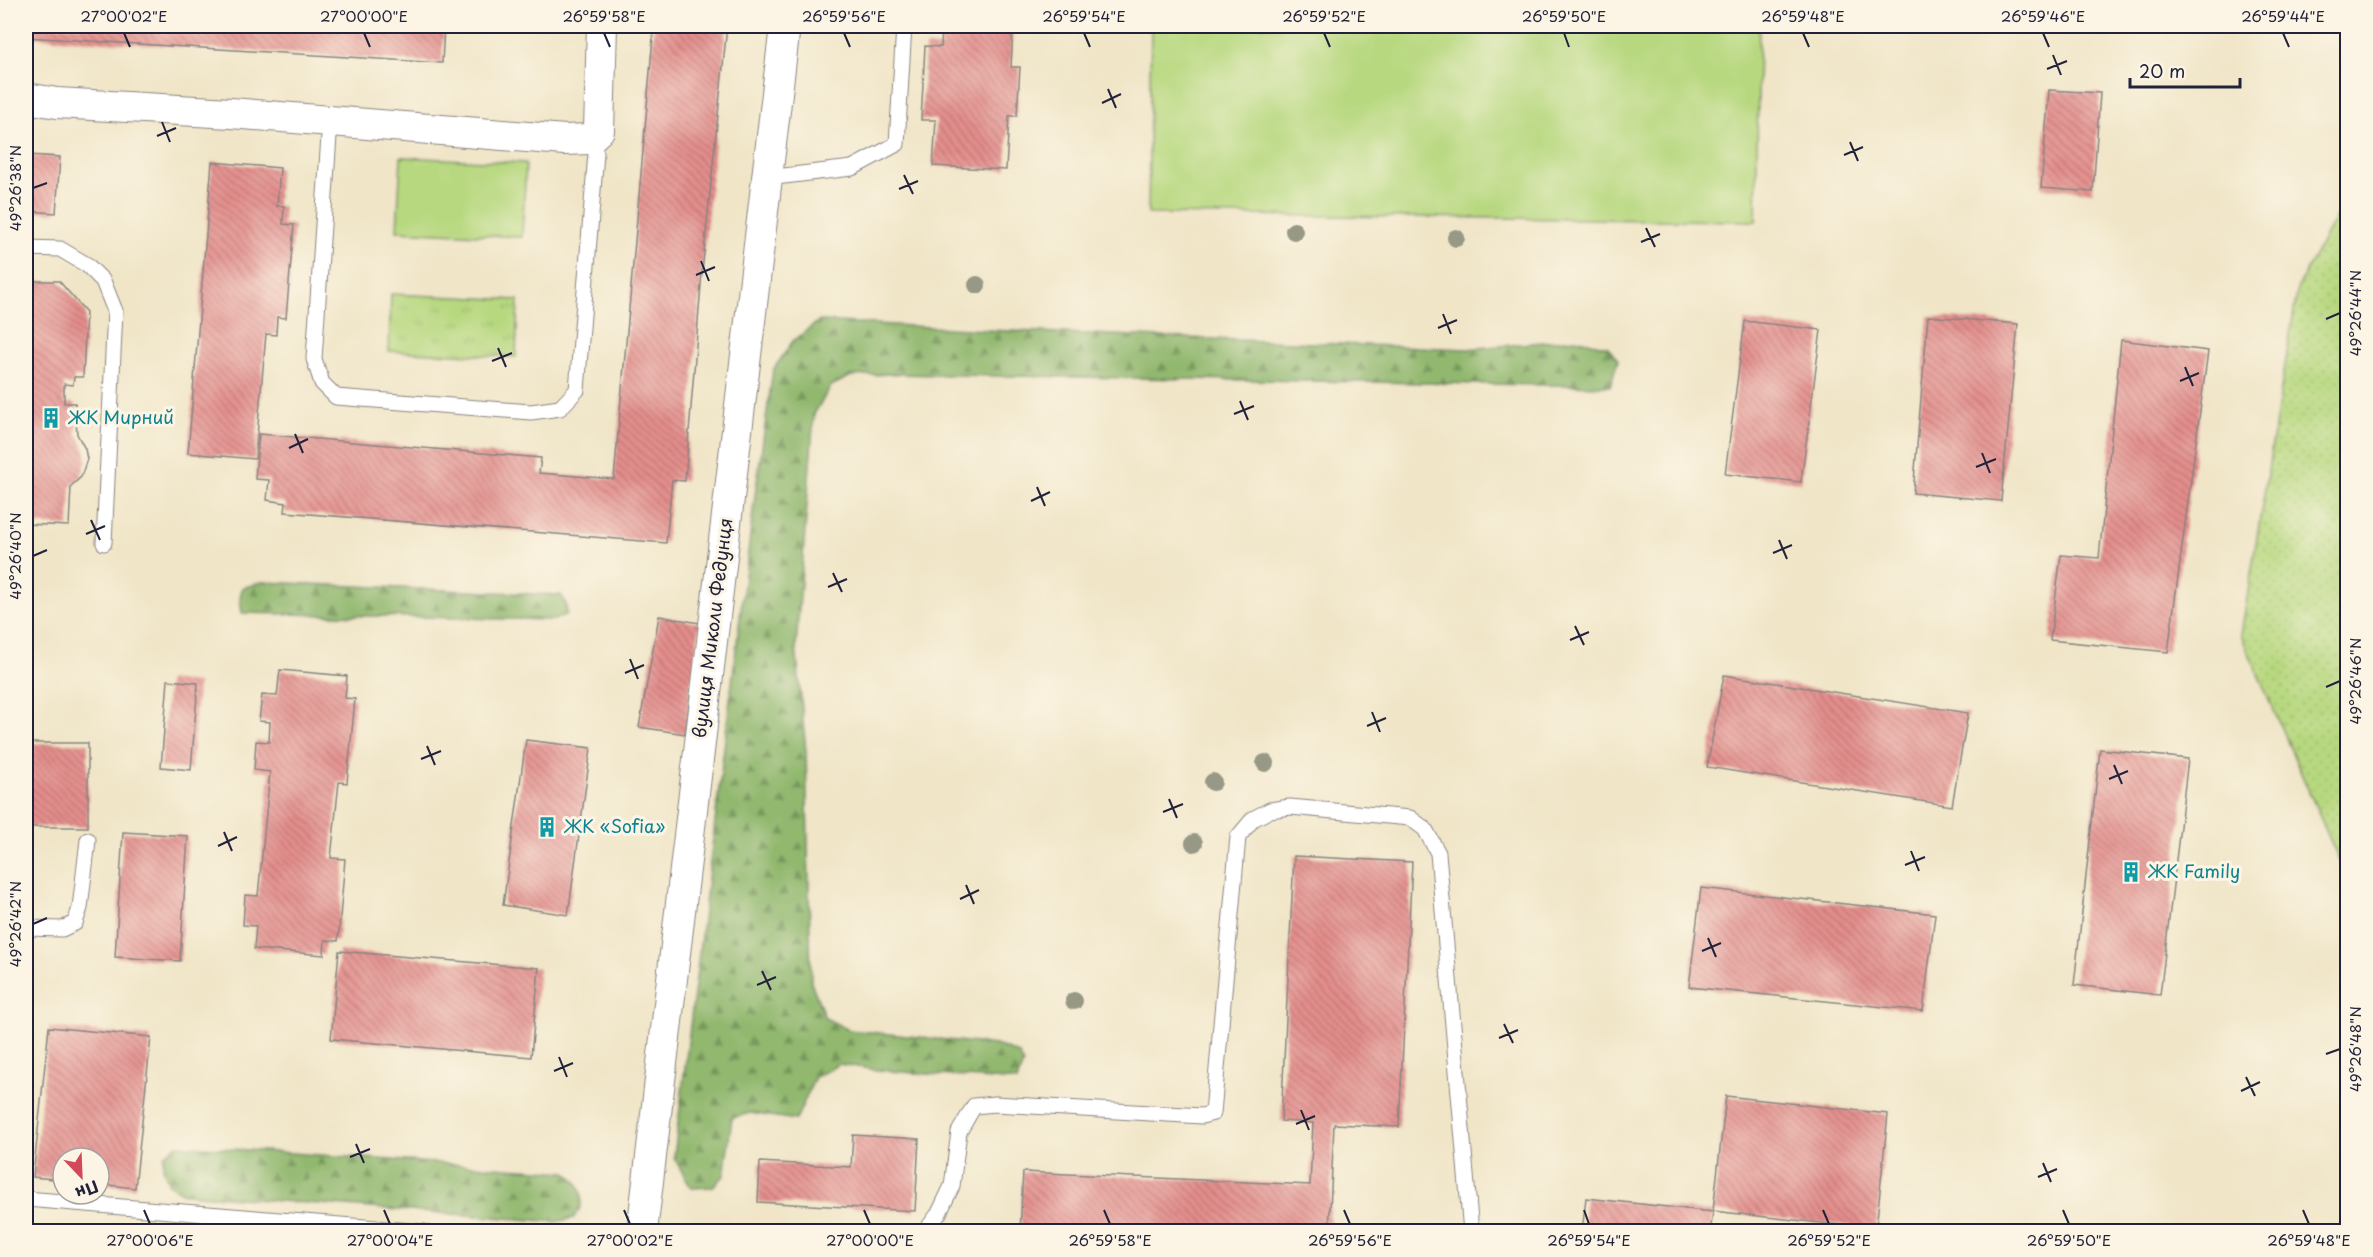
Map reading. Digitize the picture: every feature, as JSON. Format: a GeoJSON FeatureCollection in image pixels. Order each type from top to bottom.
{"type":"FeatureCollection","features":[{"type":"Feature","properties":{"kind":"street"},"geometry":{"type":"LineString","coordinates":[[26,98],[57,103],[595,141],[602,26]]}},
{"type":"Feature","properties":{"kind":"street","name":"вулиця Миколи Федунця"},"geometry":{"type":"LineString","coordinates":[[642,1232],[785,26]]}},
{"type":"Feature","properties":{"kind":"lane"},"geometry":{"type":"LineString","coordinates":[[767,178],[852,168],[897,144],[904,26]]}},
{"type":"Feature","properties":{"kind":"lane"},"geometry":{"type":"LineString","coordinates":[[330,121],[314,359],[322,383],[336,397],[531,412],[560,408],[577,390],[595,141]]}},
{"type":"Feature","properties":{"kind":"lane"},"geometry":{"type":"LineString","coordinates":[[26,248],[60,249],[87,265],[102,281],[115,311],[104,543]]}},
{"type":"Feature","properties":{"kind":"lane"},"geometry":{"type":"LineString","coordinates":[[925,1232],[939,1213],[952,1186],[959,1132],[974,1106],[995,1104],[1202,1116],[1213,1113],[1238,837],[1253,819],[1270,810],[1290,807],[1410,818],[1425,829],[1438,853],[1471,1232]]}},
{"type":"Feature","properties":{"kind":"lane"},"geometry":{"type":"LineString","coordinates":[[26,928],[62,929],[75,923],[80,908],[88,840]]}},
{"type":"Feature","properties":{"kind":"lane"},"geometry":{"type":"LineString","coordinates":[[26,1198],[425,1232]]}},
{"type":"Feature","properties":{"kind":"green space"},"geometry":{"type":"Polygon","coordinates":[[[1151,26],[1759,26],[1756,221],[1148,214],[1151,26]]]}},
{"type":"Feature","properties":{"kind":"green space"},"geometry":{"type":"Polygon","coordinates":[[[401,157],[526,163],[522,237],[397,231],[401,157]]]}},
{"type":"Feature","properties":{"kind":"green space"},"geometry":{"type":"Polygon","coordinates":[[[2347,196],[2347,879],[2241,635],[2298,286],[2347,196]]]}},
{"type":"Feature","properties":{"kind":"green space"},"geometry":{"type":"Polygon","coordinates":[[[391,294],[518,300],[516,357],[389,351],[391,294]]]}},
{"type":"Feature","properties":{"kind":"green space"},"geometry":{"type":"Polygon","coordinates":[[[819,321],[985,330],[1467,349],[1576,339],[1608,347],[1618,360],[1610,386],[891,374],[851,376],[831,386],[814,414],[796,647],[806,752],[811,982],[825,1018],[849,1030],[996,1045],[1019,1054],[1023,1063],[1017,1081],[877,1070],[839,1064],[815,1077],[796,1120],[750,1113],[732,1118],[724,1176],[712,1187],[691,1188],[674,1157],[754,503],[773,370],[793,341],[819,321]]]}},
{"type":"Feature","properties":{"kind":"green space"},"geometry":{"type":"Polygon","coordinates":[[[262,582],[561,595],[566,604],[567,614],[554,620],[242,613],[240,598],[242,588],[262,582]]]}},
{"type":"Feature","properties":{"kind":"green space"},"geometry":{"type":"Polygon","coordinates":[[[177,1145],[566,1172],[577,1182],[581,1200],[574,1218],[556,1222],[186,1194],[169,1185],[163,1168],[164,1155],[177,1145]]]}},
{"type":"Feature","properties":{"kind":"building"},"geometry":{"type":"Polygon","coordinates":[[[26,26],[444,26],[442,63],[26,37],[26,26]]]}},
{"type":"Feature","properties":{"kind":"building"},"geometry":{"type":"Polygon","coordinates":[[[654,26],[727,26],[702,272],[685,481],[672,480],[666,543],[285,512],[286,503],[267,500],[269,480],[255,479],[259,434],[541,458],[539,473],[614,479],[654,26]]]}},
{"type":"Feature","properties":{"kind":"building"},"geometry":{"type":"Polygon","coordinates":[[[942,26],[1013,26],[1011,67],[1020,67],[1017,116],[1009,116],[1006,170],[933,166],[936,120],[921,120],[925,46],[941,47],[942,26]]]}},
{"type":"Feature","properties":{"kind":"building"},"geometry":{"type":"Polygon","coordinates":[[[2049,90],[2100,93],[2093,192],[2041,188],[2049,90]]]}},
{"type":"Feature","properties":{"kind":"building"},"geometry":{"type":"Polygon","coordinates":[[[26,155],[60,157],[56,213],[26,211],[26,155]]]}},
{"type":"Feature","properties":{"kind":"building"},"geometry":{"type":"Polygon","coordinates":[[[212,162],[280,168],[277,206],[284,206],[283,224],[294,225],[286,318],[277,317],[276,335],[266,334],[255,459],[188,453],[212,162]]]}},
{"type":"Feature","properties":{"kind":"building","name":"ЖК Мирний"},"geometry":{"type":"Polygon","coordinates":[[[26,281],[59,281],[86,312],[83,377],[74,377],[73,385],[64,384],[64,403],[75,403],[77,434],[85,449],[87,459],[81,477],[71,486],[69,526],[26,524],[26,281]]]}},
{"type":"Feature","properties":{"kind":"building"},"geometry":{"type":"Polygon","coordinates":[[[1928,316],[2018,324],[2001,501],[1913,493],[1928,316]]]}},
{"type":"Feature","properties":{"kind":"building"},"geometry":{"type":"Polygon","coordinates":[[[1745,321],[1821,330],[1801,482],[1725,474],[1745,321]]]}},
{"type":"Feature","properties":{"kind":"building"},"geometry":{"type":"Polygon","coordinates":[[[2121,340],[2208,351],[2168,652],[2050,640],[2061,555],[2099,558],[2121,340]]]}},
{"type":"Feature","properties":{"kind":"building"},"geometry":{"type":"Polygon","coordinates":[[[659,616],[700,623],[685,734],[639,727],[659,616]]]}},
{"type":"Feature","properties":{"kind":"building"},"geometry":{"type":"Polygon","coordinates":[[[280,670],[347,676],[345,698],[355,699],[347,783],[339,782],[331,858],[345,859],[338,941],[325,940],[324,955],[254,949],[256,926],[243,925],[245,895],[258,896],[270,772],[254,770],[256,741],[269,742],[270,722],[259,721],[262,695],[277,696],[280,670]]]}},
{"type":"Feature","properties":{"kind":"building"},"geometry":{"type":"Polygon","coordinates":[[[1724,675],[1968,713],[1952,806],[1707,767],[1724,675]]]}},
{"type":"Feature","properties":{"kind":"building"},"geometry":{"type":"Polygon","coordinates":[[[168,680],[198,683],[191,770],[161,767],[168,680]]]}},
{"type":"Feature","properties":{"kind":"building","name":"ЖК «Sofia»"},"geometry":{"type":"Polygon","coordinates":[[[526,740],[591,748],[568,915],[503,905],[526,740]]]}},
{"type":"Feature","properties":{"kind":"building"},"geometry":{"type":"Polygon","coordinates":[[[26,743],[88,743],[88,827],[26,827],[26,743]]]}},
{"type":"Feature","properties":{"kind":"building","name":"ЖК Family"},"geometry":{"type":"Polygon","coordinates":[[[2100,749],[2188,759],[2160,995],[2074,985],[2100,749]]]}},
{"type":"Feature","properties":{"kind":"building"},"geometry":{"type":"Polygon","coordinates":[[[123,832],[188,836],[180,961],[115,957],[123,832]]]}},
{"type":"Feature","properties":{"kind":"building"},"geometry":{"type":"Polygon","coordinates":[[[1294,856],[1412,862],[1399,1127],[1334,1124],[1329,1232],[1020,1232],[1023,1172],[1310,1185],[1313,1123],[1281,1121],[1294,856]]]}},
{"type":"Feature","properties":{"kind":"building"},"geometry":{"type":"Polygon","coordinates":[[[1701,888],[1935,914],[1923,1011],[1689,987],[1701,888]]]}},
{"type":"Feature","properties":{"kind":"building"},"geometry":{"type":"Polygon","coordinates":[[[339,951],[539,968],[531,1057],[331,1039],[339,951]]]}},
{"type":"Feature","properties":{"kind":"building"},"geometry":{"type":"Polygon","coordinates":[[[49,1027],[151,1037],[135,1188],[111,1185],[111,1146],[51,1146],[51,1179],[33,1177],[49,1027]]]}},
{"type":"Feature","properties":{"kind":"building"},"geometry":{"type":"Polygon","coordinates":[[[1726,1096],[1888,1114],[1876,1229],[1713,1211],[1726,1096]]]}},
{"type":"Feature","properties":{"kind":"building"},"geometry":{"type":"Polygon","coordinates":[[[853,1135],[919,1139],[915,1211],[758,1202],[760,1162],[851,1167],[853,1135]]]}},
{"type":"Feature","properties":{"kind":"building"},"geometry":{"type":"Polygon","coordinates":[[[1586,1198],[1713,1212],[1710,1232],[1582,1232],[1586,1198]]]}},
{"type":"Feature","properties":{"kind":"place","name":"ЖК Мирний"},"geometry":{"type":"Point","coordinates":[51,418]}},
{"type":"Feature","properties":{"kind":"place","name":"ЖК «Sofia»"},"geometry":{"type":"Point","coordinates":[547,827]}},
{"type":"Feature","properties":{"kind":"place","name":"ЖК Family"},"geometry":{"type":"Point","coordinates":[2131,872]}}]}
